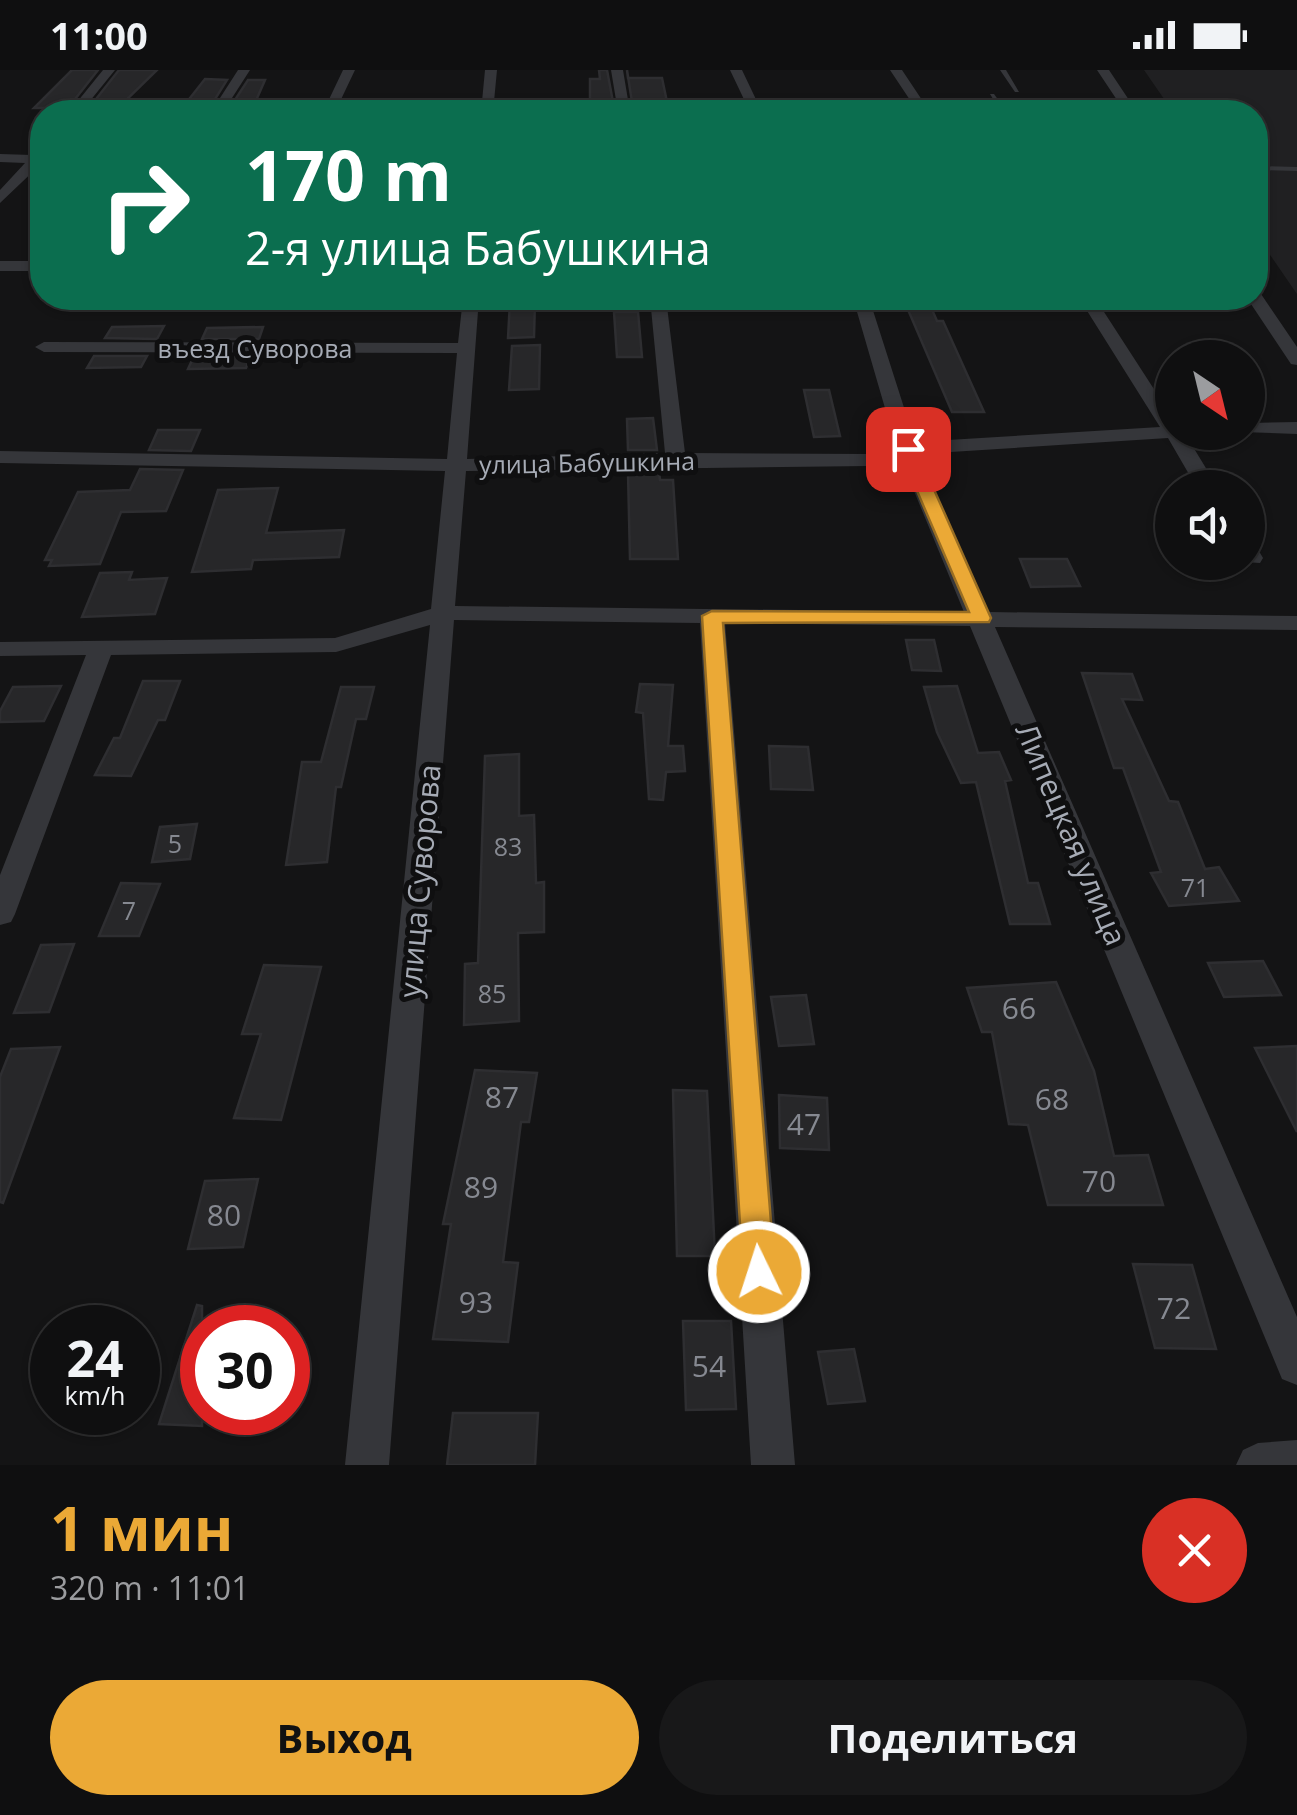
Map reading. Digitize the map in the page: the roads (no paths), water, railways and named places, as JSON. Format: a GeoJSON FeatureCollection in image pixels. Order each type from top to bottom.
{"type":"FeatureCollection","features":[{"type":"Feature","properties":{"kind":"street"},"geometry":{"type":"LineString","coordinates":[[84,100],[109,70]]}},
{"type":"Feature","properties":{"kind":"street"},"geometry":{"type":"LineString","coordinates":[[224,100],[244,70]]}},
{"type":"Feature","properties":{"kind":"street"},"geometry":{"type":"LineString","coordinates":[[335,100],[350,70]]}},
{"type":"Feature","properties":{"kind":"street"},"geometry":{"type":"LineString","coordinates":[[489,100],[491,70]]}},
{"type":"Feature","properties":{"kind":"street"},"geometry":{"type":"LineString","coordinates":[[617,70],[622,100]]}},
{"type":"Feature","properties":{"kind":"street"},"geometry":{"type":"LineString","coordinates":[[736,70],[750,100]]}},
{"type":"Feature","properties":{"kind":"street"},"geometry":{"type":"LineString","coordinates":[[896,70],[916,100]]}},
{"type":"Feature","properties":{"kind":"street"},"geometry":{"type":"LineString","coordinates":[[1103,70],[1123,100]]}},
{"type":"Feature","properties":{"kind":"street"},"geometry":{"type":"LineString","coordinates":[[0,158],[30,157]]}},
{"type":"Feature","properties":{"kind":"street"},"geometry":{"type":"LineString","coordinates":[[0,198],[30,167]]}},
{"type":"Feature","properties":{"kind":"street"},"geometry":{"type":"LineString","coordinates":[[0,266],[30,266]]}},
{"type":"Feature","properties":{"kind":"street","name":"улица Суворова"},"geometry":{"type":"LineString","coordinates":[[366,1465],[470,310]]}},
{"type":"Feature","properties":{"kind":"street"},"geometry":{"type":"LineString","coordinates":[[659,310],[676,459]]}},
{"type":"Feature","properties":{"kind":"street","name":"Липецкая улица"},"geometry":{"type":"LineString","coordinates":[[864,310],[908,449],[1297,1365]]}},
{"type":"Feature","properties":{"kind":"street"},"geometry":{"type":"LineString","coordinates":[[1095,310],[1155,404]]}},
{"type":"Feature","properties":{"kind":"street"},"geometry":{"type":"LineString","coordinates":[[1262,310],[1297,360]]}},
{"type":"Feature","properties":{"kind":"street","name":"въезд Суворова"},"geometry":{"type":"LineString","coordinates":[[44,347],[466,348]]}},
{"type":"Feature","properties":{"kind":"street"},"geometry":{"type":"LineString","coordinates":[[1265,429],[1297,428]]}},
{"type":"Feature","properties":{"kind":"street","name":"улица Бабушкина"},"geometry":{"type":"LineString","coordinates":[[0,457],[456,465],[676,459],[869,460],[908,449],[1155,433]]}},
{"type":"Feature","properties":{"kind":"street"},"geometry":{"type":"LineString","coordinates":[[0,649],[336,645],[443,614],[1297,623]]}},
{"type":"Feature","properties":{"kind":"street"},"geometry":{"type":"LineString","coordinates":[[712,616],[773,1465]]}},
{"type":"Feature","properties":{"kind":"street"},"geometry":{"type":"LineString","coordinates":[[0,914],[101,649]]}},
{"type":"Feature","properties":{"kind":"street"},"geometry":{"type":"LineString","coordinates":[[1258,1465],[1297,1462]]}},
{"type":"Feature","properties":{"kind":"lane"},"geometry":{"type":"LineString","coordinates":[[1004,70],[1017,90]]}},
{"type":"Feature","properties":{"kind":"lane"},"geometry":{"type":"LineString","coordinates":[[992,94],[996,100]]}},
{"type":"Feature","properties":{"kind":"lane"},"geometry":{"type":"LineString","coordinates":[[1268,168],[1297,169]]}}]}
